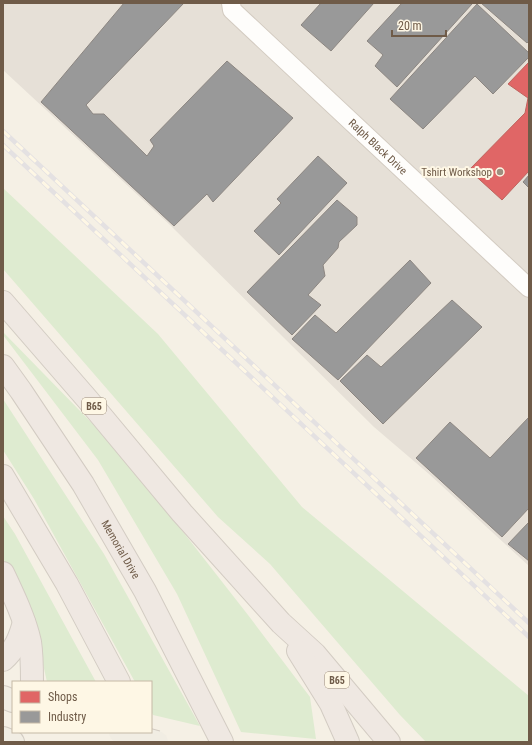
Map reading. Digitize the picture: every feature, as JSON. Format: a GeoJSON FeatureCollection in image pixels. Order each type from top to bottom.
{"type":"FeatureCollection","features":[{"type":"Feature","properties":{"kind":"highway","name":"B65"},"geometry":{"type":"LineString","coordinates":[[3,302],[88,400],[182,513],[281,623],[315,654],[388,742]]}},
{"type":"Feature","properties":{"kind":"highway","name":"Memorial Drive"},"geometry":{"type":"LineString","coordinates":[[3,366],[83,484],[145,591],[222,742]]}},
{"type":"Feature","properties":{"kind":"highway"},"geometry":{"type":"LineString","coordinates":[[3,476],[67,584],[118,681]]}},
{"type":"Feature","properties":{"kind":"highway"},"geometry":{"type":"LineString","coordinates":[[3,573],[24,622],[30,642],[32,681]]}},
{"type":"Feature","properties":{"kind":"highway"},"geometry":{"type":"LineString","coordinates":[[3,660],[16,646],[24,622]]}},
{"type":"Feature","properties":{"kind":"highway","name":"B65"},"geometry":{"type":"LineString","coordinates":[[281,623],[330,704],[348,742]]}},
{"type":"Feature","properties":{"kind":"highway"},"geometry":{"type":"LineString","coordinates":[[146,733],[150,742]]}},
{"type":"Feature","properties":{"kind":"main road"},"geometry":{"type":"LineString","coordinates":[[124,733],[157,742]]}},
{"type":"Feature","properties":{"kind":"main road"},"geometry":{"type":"LineString","coordinates":[[3,738],[13,742]]}},
{"type":"Feature","properties":{"kind":"street","name":"Ralph Black Drive"},"geometry":{"type":"LineString","coordinates":[[231,3],[232,10],[529,288]]}},
{"type":"Feature","properties":{"kind":"shaded area"},"geometry":{"type":"Polygon","coordinates":[[[3,3],[529,3],[529,566],[429,474],[374,427],[170,225],[3,70],[3,3]]]}},
{"type":"Feature","properties":{"kind":"green space"},"geometry":{"type":"Polygon","coordinates":[[[3,188],[158,334],[302,507],[529,696],[529,742],[426,742],[400,715],[270,564],[218,517],[3,269],[3,188]]]}},
{"type":"Feature","properties":{"kind":"green space"},"geometry":{"type":"Polygon","coordinates":[[[3,332],[123,455],[248,615],[310,697],[316,739],[241,732],[177,594],[98,460],[3,335],[3,332]]]}},
{"type":"Feature","properties":{"kind":"green space"},"geometry":{"type":"Polygon","coordinates":[[[3,399],[104,554],[200,726],[153,715],[152,681],[134,681],[34,499],[3,450],[3,399]]]}},
{"type":"Feature","properties":{"kind":"green space"},"geometry":{"type":"Polygon","coordinates":[[[3,516],[15,534],[95,681],[47,681],[33,619],[3,558],[3,516]]]}},
{"type":"Feature","properties":{"kind":"building: Shops"},"geometry":{"type":"Polygon","coordinates":[[[529,62],[529,171],[502,200],[469,170],[525,113],[528,98],[508,84],[529,62]]]}},
{"type":"Feature","properties":{"kind":"building: Industry"},"geometry":{"type":"Polygon","coordinates":[[[124,3],[184,3],[86,105],[93,114],[104,114],[147,156],[154,146],[150,140],[227,61],[293,118],[213,202],[207,194],[174,226],[41,102],[124,3]]]}},
{"type":"Feature","properties":{"kind":"building: Industry"},"geometry":{"type":"Polygon","coordinates":[[[321,3],[374,3],[331,51],[301,25],[321,3]]]}},
{"type":"Feature","properties":{"kind":"building: Industry"},"geometry":{"type":"Polygon","coordinates":[[[402,3],[472,4],[397,87],[375,66],[383,55],[367,41],[402,3]]]}},
{"type":"Feature","properties":{"kind":"building: Industry"},"geometry":{"type":"Polygon","coordinates":[[[481,3],[529,3],[529,41],[527,43],[481,3]]]}},
{"type":"Feature","properties":{"kind":"building: Industry"},"geometry":{"type":"Polygon","coordinates":[[[477,4],[529,53],[529,57],[493,94],[475,76],[423,129],[390,99],[477,4]]]}},
{"type":"Feature","properties":{"kind":"building: Industry"},"geometry":{"type":"Polygon","coordinates":[[[318,156],[347,183],[279,255],[254,231],[281,203],[277,199],[318,156]]]}},
{"type":"Feature","properties":{"kind":"building: Industry"},"geometry":{"type":"Polygon","coordinates":[[[529,175],[529,188],[523,182],[529,175]]]}},
{"type":"Feature","properties":{"kind":"building: Industry"},"geometry":{"type":"Polygon","coordinates":[[[337,200],[357,217],[357,225],[339,242],[338,248],[323,265],[325,276],[308,295],[321,305],[292,335],[247,292],[337,200]]]}},
{"type":"Feature","properties":{"kind":"building: Industry"},"geometry":{"type":"Polygon","coordinates":[[[410,260],[431,283],[338,380],[292,339],[315,315],[336,333],[410,260]]]}},
{"type":"Feature","properties":{"kind":"building: Industry"},"geometry":{"type":"Polygon","coordinates":[[[452,300],[482,327],[383,424],[340,381],[367,355],[381,367],[452,300]]]}},
{"type":"Feature","properties":{"kind":"building: Industry"},"geometry":{"type":"Polygon","coordinates":[[[529,417],[529,508],[502,537],[416,458],[450,422],[490,458],[529,417]]]}},
{"type":"Feature","properties":{"kind":"building: Industry"},"geometry":{"type":"Polygon","coordinates":[[[529,522],[529,561],[508,544],[529,522]]]}},
{"type":"Feature","properties":{"kind":"railway"},"geometry":{"type":"LineString","coordinates":[[3,131],[529,623]]}},
{"type":"Feature","properties":{"kind":"railway"},"geometry":{"type":"LineString","coordinates":[[3,145],[529,637]]}},
{"type":"Feature","properties":{"kind":"place","name":"Tshirt Workshop"},"geometry":{"type":"Point","coordinates":[500,172]}}]}
